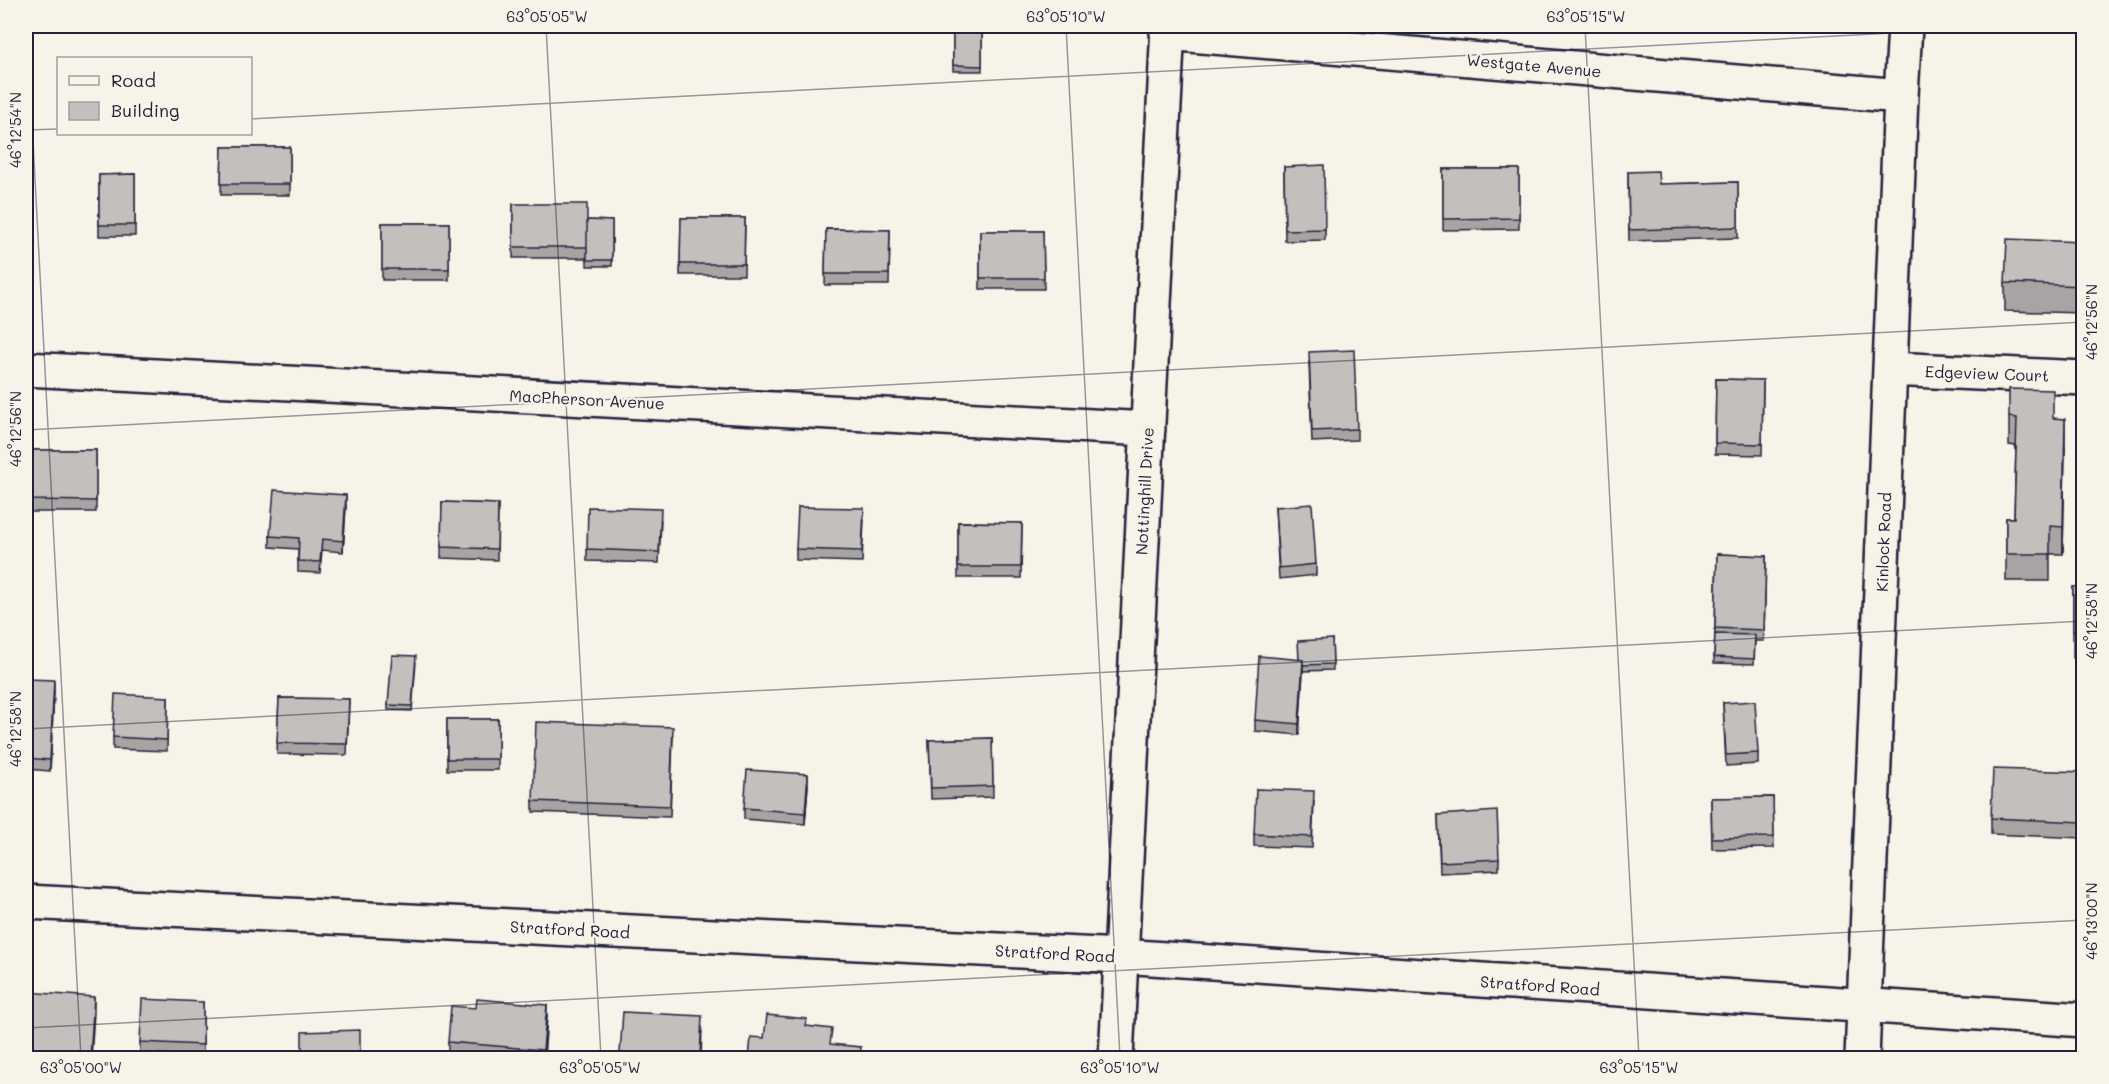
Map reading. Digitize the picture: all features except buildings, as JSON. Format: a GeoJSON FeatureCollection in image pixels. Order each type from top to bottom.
{"type":"FeatureCollection","features":[{"type":"Feature","properties":{"kind":"street","name":"Kinlock Road"},"geometry":{"type":"LineString","coordinates":[[1862,1059],[1905,26]]}},
{"type":"Feature","properties":{"kind":"street","name":"Westgate Avenue"},"geometry":{"type":"LineString","coordinates":[[1167,29],[1901,96]]}},
{"type":"Feature","properties":{"kind":"street","name":"Nottinghill Drive"},"geometry":{"type":"LineString","coordinates":[[1116,1059],[1167,29]]}},
{"type":"Feature","properties":{"kind":"street","name":"MacPherson Avenue"},"geometry":{"type":"LineString","coordinates":[[26,369],[1148,429]]}},
{"type":"Feature","properties":{"kind":"street","name":"Edgeview Court"},"geometry":{"type":"LineString","coordinates":[[1890,369],[2084,378]]}},
{"type":"Feature","properties":{"kind":"street","name":"Stratford Road"},"geometry":{"type":"LineString","coordinates":[[26,902],[1121,956],[2084,1020]]}}]}
